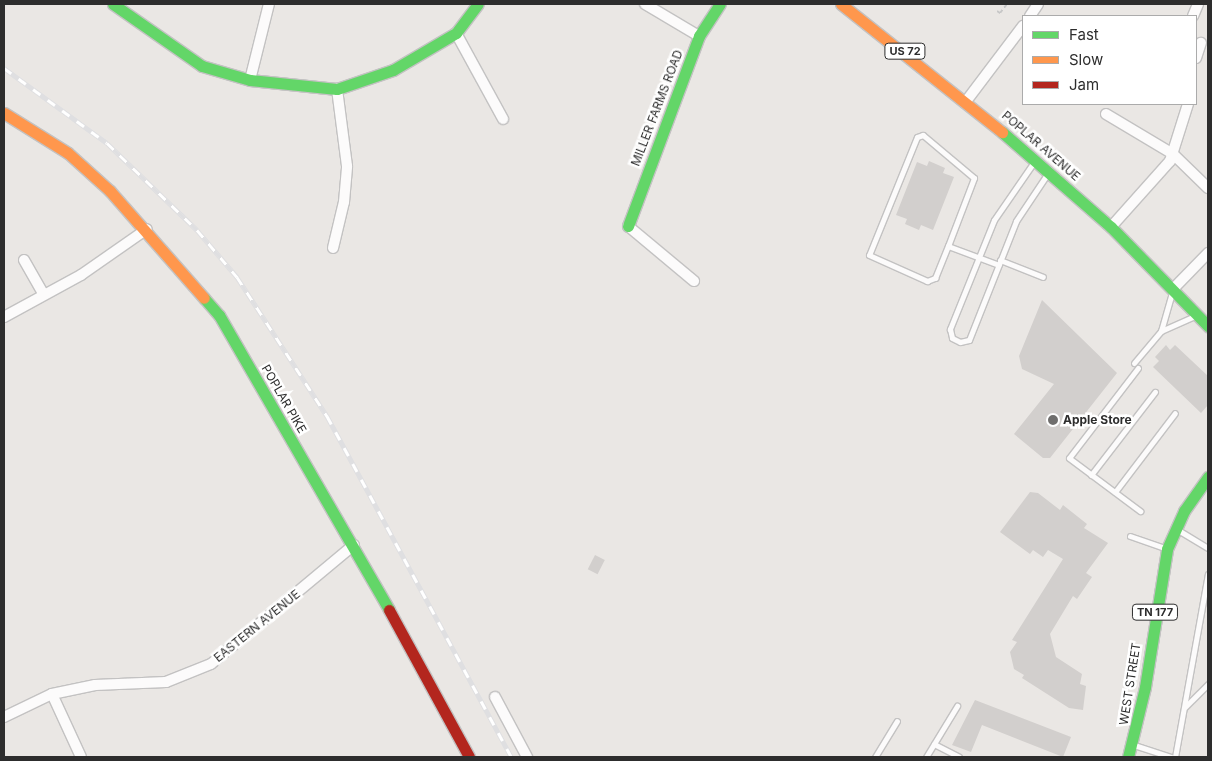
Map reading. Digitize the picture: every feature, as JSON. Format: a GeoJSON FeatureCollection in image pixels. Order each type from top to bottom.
{"type":"FeatureCollection","features":[{"type":"Feature","properties":{"kind":"main road"},"geometry":{"type":"LineString","coordinates":[[113,4],[202,66],[250,80],[337,89],[393,70],[456,33],[478,4]]}},
{"type":"Feature","properties":{"kind":"main road","name":"MILLER FARMS ROAD"},"geometry":{"type":"LineString","coordinates":[[628,226],[699,36],[720,4]]}},
{"type":"Feature","properties":{"kind":"main road","name":"POPLAR AVENUE"},"geometry":{"type":"LineString","coordinates":[[842,4],[967,100],[1036,159],[1111,227],[1174,288],[1208,326]]}},
{"type":"Feature","properties":{"kind":"main road","name":"POPLAR PIKE"},"geometry":{"type":"LineString","coordinates":[[4,113],[68,153],[147,229],[219,315],[354,545],[469,757]]}},
{"type":"Feature","properties":{"kind":"main road","name":"WEST STREET"},"geometry":{"type":"LineString","coordinates":[[1128,757],[1133,744],[1167,549],[1174,528],[1208,477]]}},
{"type":"Feature","properties":{"kind":"street"},"geometry":{"type":"LineString","coordinates":[[250,80],[269,4]]}},
{"type":"Feature","properties":{"kind":"street"},"geometry":{"type":"LineString","coordinates":[[645,4],[699,36]]}},
{"type":"Feature","properties":{"kind":"street"},"geometry":{"type":"LineString","coordinates":[[1031,15],[1038,4]]}},
{"type":"Feature","properties":{"kind":"street"},"geometry":{"type":"LineString","coordinates":[[967,100],[1022,27]]}},
{"type":"Feature","properties":{"kind":"street"},"geometry":{"type":"LineString","coordinates":[[456,33],[503,119]]}},
{"type":"Feature","properties":{"kind":"street"},"geometry":{"type":"LineString","coordinates":[[1197,56],[1202,44]]}},
{"type":"Feature","properties":{"kind":"street"},"geometry":{"type":"LineString","coordinates":[[333,248],[344,202],[347,166],[337,89]]}},
{"type":"Feature","properties":{"kind":"street"},"geometry":{"type":"LineString","coordinates":[[1111,227],[1161,173],[1173,154],[1188,105]]}},
{"type":"Feature","properties":{"kind":"street"},"geometry":{"type":"LineString","coordinates":[[1106,114],[1173,154],[1208,188]]}},
{"type":"Feature","properties":{"kind":"street"},"geometry":{"type":"LineString","coordinates":[[628,226],[694,281]]}},
{"type":"Feature","properties":{"kind":"street"},"geometry":{"type":"LineString","coordinates":[[4,317],[44,295],[147,229]]}},
{"type":"Feature","properties":{"kind":"street"},"geometry":{"type":"LineString","coordinates":[[1174,288],[1208,253]]}},
{"type":"Feature","properties":{"kind":"street"},"geometry":{"type":"LineString","coordinates":[[24,260],[44,295]]}},
{"type":"Feature","properties":{"kind":"street","name":"EASTERN AVENUE"},"geometry":{"type":"LineString","coordinates":[[4,717],[52,694],[95,685],[166,682],[211,664],[354,545]]}},
{"type":"Feature","properties":{"kind":"street"},"geometry":{"type":"LineString","coordinates":[[52,694],[81,757]]}},
{"type":"Feature","properties":{"kind":"street"},"geometry":{"type":"LineString","coordinates":[[495,697],[527,757]]}},
{"type":"Feature","properties":{"kind":"lane"},"geometry":{"type":"LineString","coordinates":[[923,135],[974,178],[948,246],[931,281],[869,255],[917,137],[923,135]]}},
{"type":"Feature","properties":{"kind":"lane"},"geometry":{"type":"LineString","coordinates":[[1036,159],[994,220],[950,329],[952,338],[960,342],[969,340],[1016,221],[1049,171]]}},
{"type":"Feature","properties":{"kind":"lane"},"geometry":{"type":"LineString","coordinates":[[948,246],[1043,277]]}},
{"type":"Feature","properties":{"kind":"lane"},"geometry":{"type":"LineString","coordinates":[[1140,511],[1069,458],[1162,331],[1174,288]]}},
{"type":"Feature","properties":{"kind":"lane"},"geometry":{"type":"LineString","coordinates":[[1162,331],[1198,314]]}},
{"type":"Feature","properties":{"kind":"lane"},"geometry":{"type":"LineString","coordinates":[[1091,475],[1155,392]]}},
{"type":"Feature","properties":{"kind":"lane"},"geometry":{"type":"LineString","coordinates":[[1115,492],[1174,412]]}},
{"type":"Feature","properties":{"kind":"lane"},"geometry":{"type":"LineString","coordinates":[[1174,528],[1208,548]]}},
{"type":"Feature","properties":{"kind":"lane"},"geometry":{"type":"LineString","coordinates":[[1130,536],[1167,549]]}},
{"type":"Feature","properties":{"kind":"lane"},"geometry":{"type":"LineString","coordinates":[[1133,744],[1173,757],[1185,708],[1208,574]]}},
{"type":"Feature","properties":{"kind":"lane"},"geometry":{"type":"LineString","coordinates":[[1185,708],[1208,684]]}},
{"type":"Feature","properties":{"kind":"lane"},"geometry":{"type":"LineString","coordinates":[[926,757],[956,706]]}},
{"type":"Feature","properties":{"kind":"lane"},"geometry":{"type":"LineString","coordinates":[[875,757],[897,721]]}},
{"type":"Feature","properties":{"kind":"lane"},"geometry":{"type":"LineString","coordinates":[[934,744],[959,757]]}},
{"type":"Feature","properties":{"kind":"path"},"geometry":{"type":"LineString","coordinates":[[997,11],[1000,13],[1007,4]]}},
{"type":"Feature","properties":{"kind":"building"},"geometry":{"type":"Polygon","coordinates":[[[929,161],[945,168],[943,173],[954,177],[933,230],[921,225],[919,230],[905,224],[907,219],[896,215],[917,162],[927,166],[929,161]]]}},
{"type":"Feature","properties":{"kind":"building"},"geometry":{"type":"Polygon","coordinates":[[[1042,300],[1117,373],[1050,458],[1043,458],[1014,434],[1054,384],[1022,369],[1019,356],[1042,300]]]}},
{"type":"Feature","properties":{"kind":"building"},"geometry":{"type":"Polygon","coordinates":[[[1166,345],[1170,350],[1175,345],[1208,376],[1208,405],[1201,413],[1153,367],[1159,361],[1155,357],[1166,345]]]}},
{"type":"Feature","properties":{"kind":"building"},"geometry":{"type":"Polygon","coordinates":[[[1030,492],[1038,493],[1060,510],[1063,505],[1087,524],[1084,528],[1108,543],[1086,573],[1092,577],[1077,599],[1073,596],[1050,634],[1056,657],[1082,674],[1080,684],[1086,686],[1083,710],[1069,708],[1022,678],[1024,675],[1014,669],[1010,652],[1017,642],[1012,640],[1063,559],[1048,550],[1043,557],[1033,550],[1030,554],[1000,532],[1030,492]]]}},
{"type":"Feature","properties":{"kind":"building"},"geometry":{"type":"Polygon","coordinates":[[[595,555],[605,560],[598,574],[588,569],[595,555]]]}},
{"type":"Feature","properties":{"kind":"building"},"geometry":{"type":"Polygon","coordinates":[[[975,700],[1071,737],[1063,757],[982,725],[971,752],[952,745],[975,700]]]}},
{"type":"Feature","properties":{"kind":"railway"},"geometry":{"type":"LineString","coordinates":[[4,68],[107,143],[197,230],[237,277],[327,416],[511,757]]}},
{"type":"Feature","properties":{"kind":"traffic: fast"},"geometry":{"type":"LineString","coordinates":[[113,4],[202,66],[250,80],[337,89],[393,70],[456,33],[478,4]]}},
{"type":"Feature","properties":{"kind":"traffic: fast"},"geometry":{"type":"LineString","coordinates":[[628,226],[699,36],[720,4]]}},
{"type":"Feature","properties":{"kind":"traffic: fast"},"geometry":{"type":"LineString","coordinates":[[1002,132],[1111,227],[1208,326]]}},
{"type":"Feature","properties":{"kind":"traffic: fast"},"geometry":{"type":"LineString","coordinates":[[204,298],[219,315],[389,610]]}},
{"type":"Feature","properties":{"kind":"traffic: fast"},"geometry":{"type":"LineString","coordinates":[[1128,757],[1145,687],[1167,549],[1184,511],[1208,477]]}},
{"type":"Feature","properties":{"kind":"traffic: slow"},"geometry":{"type":"LineString","coordinates":[[841,4],[1002,132]]}},
{"type":"Feature","properties":{"kind":"traffic: slow"},"geometry":{"type":"LineString","coordinates":[[4,113],[68,153],[110,191],[204,298]]}},
{"type":"Feature","properties":{"kind":"traffic: jam"},"geometry":{"type":"LineString","coordinates":[[389,610],[469,757]]}},
{"type":"Feature","properties":{"kind":"place","name":"Apple Store"},"geometry":{"type":"Point","coordinates":[1053,420]}}]}
